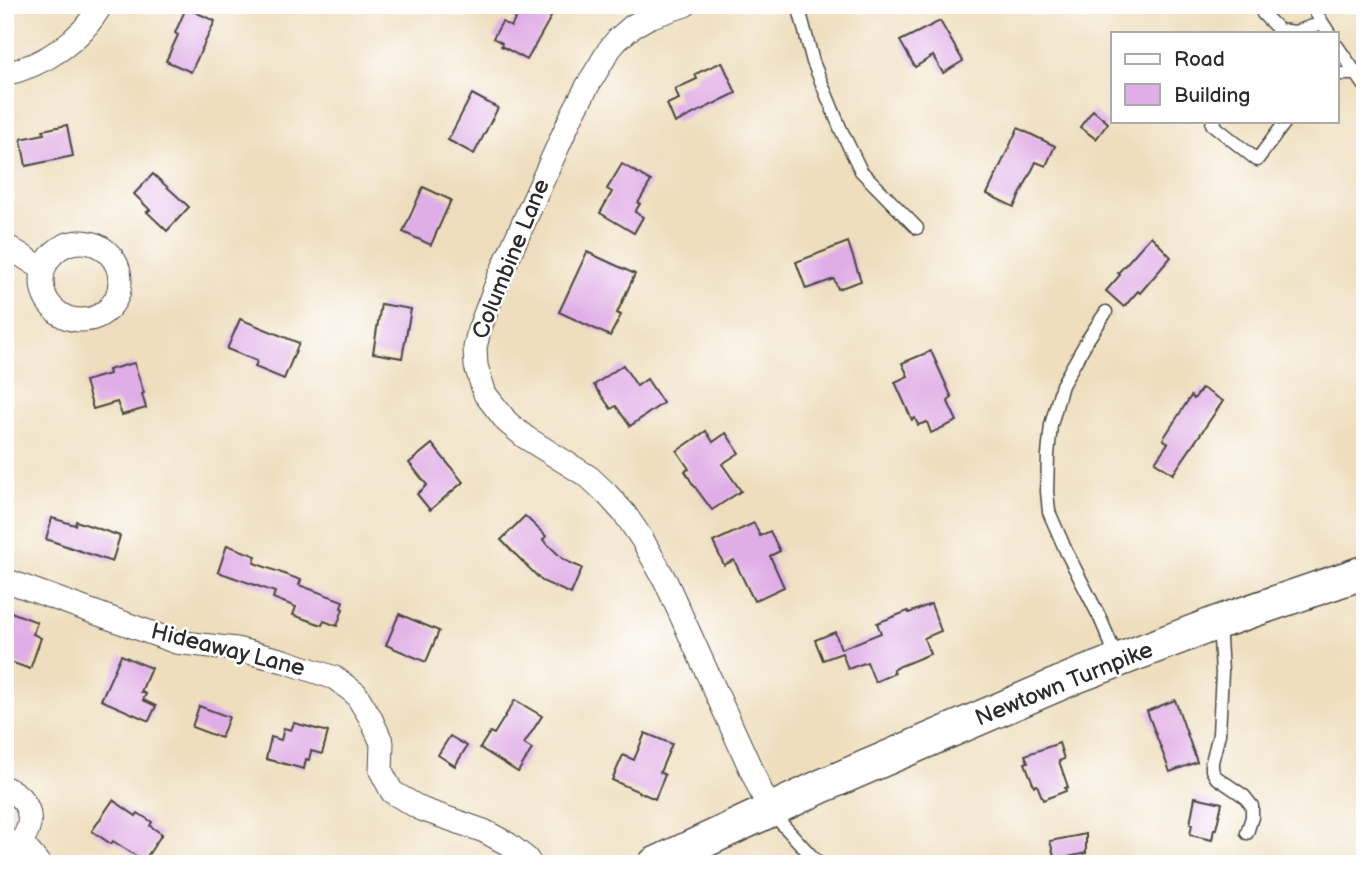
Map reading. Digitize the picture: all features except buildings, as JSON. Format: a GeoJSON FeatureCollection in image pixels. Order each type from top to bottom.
{"type":"FeatureCollection","features":[{"type":"Feature","properties":{"kind":"street"},"geometry":{"type":"LineString","coordinates":[[5,74],[28,68],[60,50],[87,26],[101,5]]}},
{"type":"Feature","properties":{"kind":"street","name":"Columbine Lane"},"geometry":{"type":"LineString","coordinates":[[685,5],[649,17],[633,26],[609,50],[588,85],[495,285],[479,330],[475,366],[485,394],[507,422],[525,437],[589,477],[625,514],[642,539],[666,582],[769,809]]}},
{"type":"Feature","properties":{"kind":"street"},"geometry":{"type":"LineString","coordinates":[[5,245],[43,269]]}},
{"type":"Feature","properties":{"kind":"street","name":"Newtown Turnpike"},"geometry":{"type":"LineString","coordinates":[[655,864],[895,753],[1118,660],[1365,572]]}},
{"type":"Feature","properties":{"kind":"street","name":"Hideaway Lane"},"geometry":{"type":"LineString","coordinates":[[5,579],[176,642],[236,649],[335,678],[356,694],[370,717],[382,743],[381,771],[391,792],[421,809],[484,831],[508,844],[530,864]]}},
{"type":"Feature","properties":{"kind":"street"},"geometry":{"type":"LineString","coordinates":[[5,788],[14,791],[21,798],[29,815],[26,835],[13,847],[38,864]]}},
{"type":"Feature","properties":{"kind":"lane"},"geometry":{"type":"LineString","coordinates":[[797,5],[813,62],[861,171],[917,228]]}},
{"type":"Feature","properties":{"kind":"lane"},"geometry":{"type":"LineString","coordinates":[[1262,5],[1263,14],[1278,32],[1326,28],[1311,5]]}},
{"type":"Feature","properties":{"kind":"lane"},"geometry":{"type":"LineString","coordinates":[[1338,47],[1361,73],[1365,86]]}},
{"type":"Feature","properties":{"kind":"lane"},"geometry":{"type":"LineString","coordinates":[[1338,74],[1361,73]]}},
{"type":"Feature","properties":{"kind":"lane"},"geometry":{"type":"LineString","coordinates":[[1213,122],[1212,124],[1257,160],[1285,122]]}},
{"type":"Feature","properties":{"kind":"lane"},"geometry":{"type":"LineString","coordinates":[[1106,312],[1062,385],[1051,425],[1047,491],[1049,512],[1118,660]]}},
{"type":"Feature","properties":{"kind":"lane"},"geometry":{"type":"LineString","coordinates":[[1219,622],[1222,672],[1219,734],[1212,770],[1216,777],[1244,796],[1252,806],[1247,833]]}},
{"type":"Feature","properties":{"kind":"lane"},"geometry":{"type":"LineString","coordinates":[[769,809],[820,864]]}}]}
